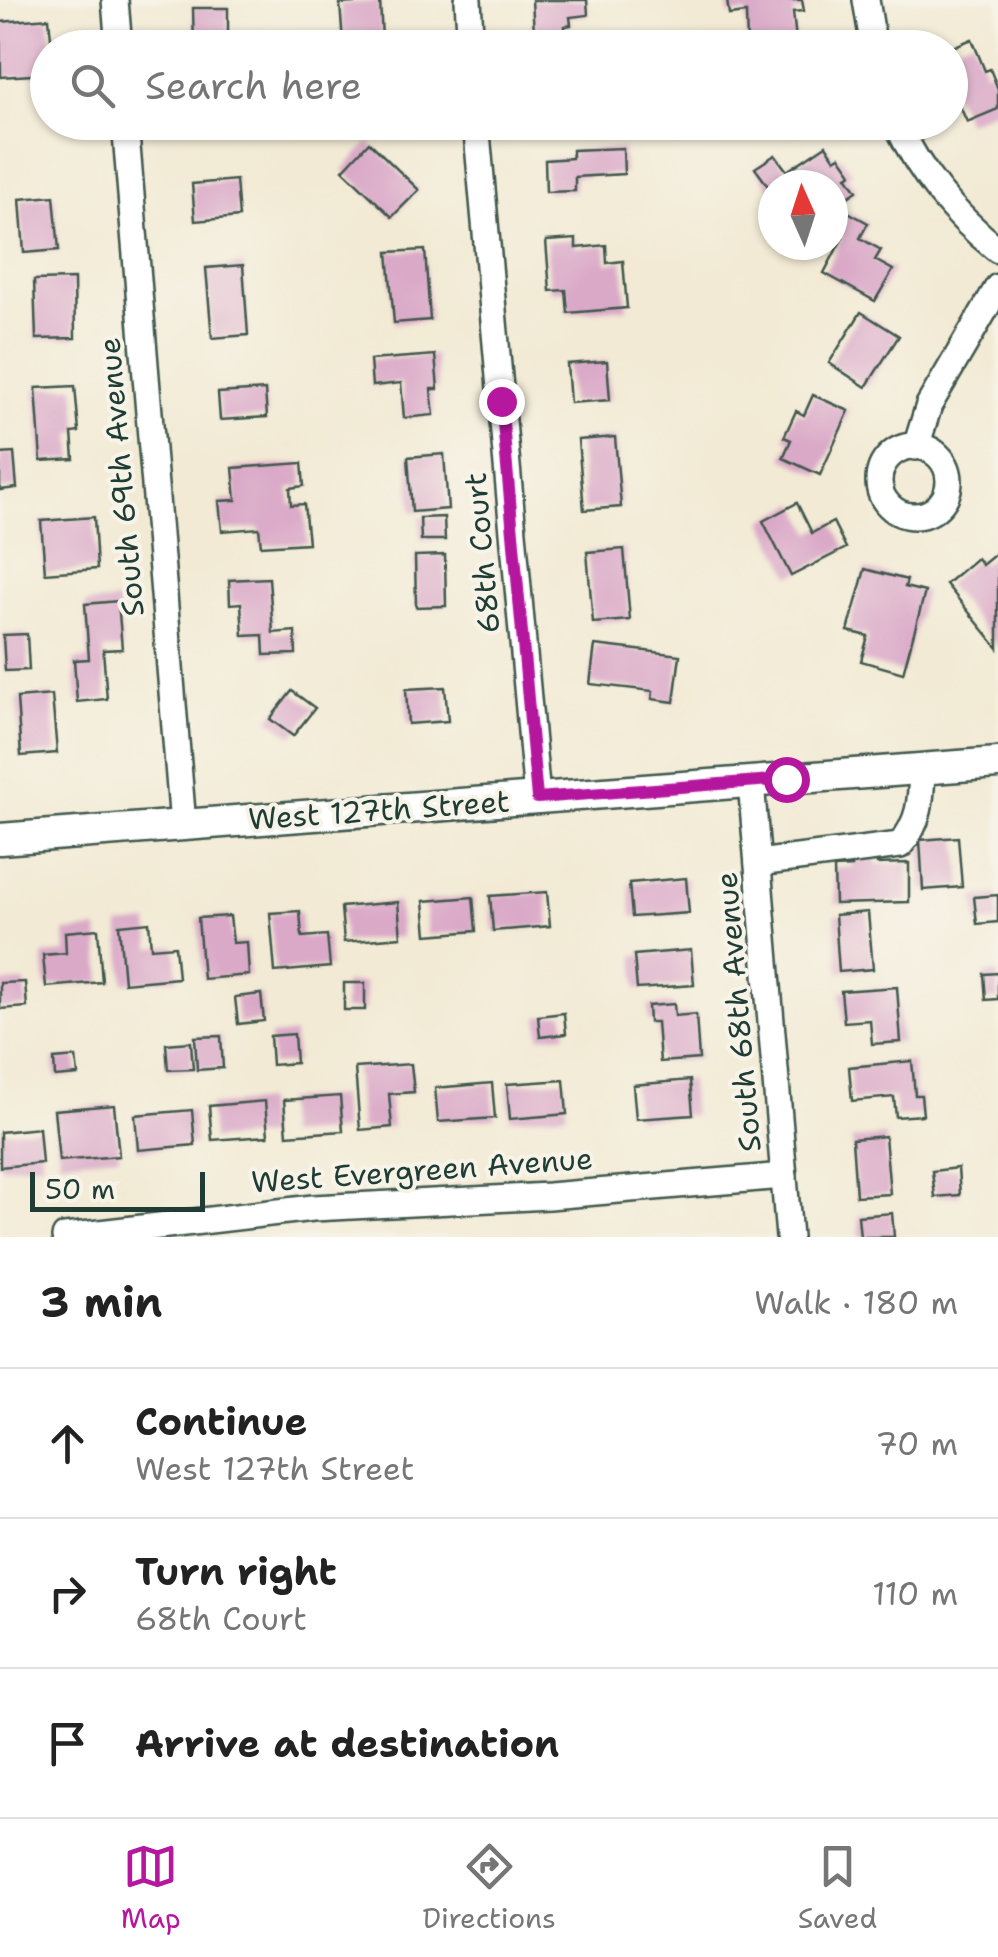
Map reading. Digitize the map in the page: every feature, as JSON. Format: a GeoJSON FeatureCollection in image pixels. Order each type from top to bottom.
{"type":"FeatureCollection","features":[{"type":"Feature","properties":{"kind":"main road","name":"West 127th Street"},"geometry":{"type":"LineString","coordinates":[[0,839],[998,763]]}},
{"type":"Feature","properties":{"kind":"street"},"geometry":{"type":"LineString","coordinates":[[115,0],[118,30]]}},
{"type":"Feature","properties":{"kind":"street"},"geometry":{"type":"LineString","coordinates":[[468,0],[469,30]]}},
{"type":"Feature","properties":{"kind":"street"},"geometry":{"type":"LineString","coordinates":[[866,0],[871,30]]}},
{"type":"Feature","properties":{"kind":"street","name":"South 69th Avenue"},"geometry":{"type":"LineString","coordinates":[[126,140],[182,825]]}},
{"type":"Feature","properties":{"kind":"street","name":"68th Court"},"geometry":{"type":"LineString","coordinates":[[478,140],[537,798]]}},
{"type":"Feature","properties":{"kind":"street"},"geometry":{"type":"LineString","coordinates":[[906,140],[929,183],[971,228],[998,250]]}},
{"type":"Feature","properties":{"kind":"street"},"geometry":{"type":"LineString","coordinates":[[916,447],[928,405],[998,287]]}},
{"type":"Feature","properties":{"kind":"street"},"geometry":{"type":"LineString","coordinates":[[758,863],[900,845],[912,832],[921,808],[922,769]]}},
{"type":"Feature","properties":{"kind":"street","name":"South 68th Avenue"},"geometry":{"type":"LineString","coordinates":[[751,782],[790,1237]]}},
{"type":"Feature","properties":{"kind":"street","name":"West Evergreen Avenue"},"geometry":{"type":"LineString","coordinates":[[64,1237],[314,1208],[549,1196],[784,1176]]}},
{"type":"Feature","properties":{"kind":"building"},"geometry":{"type":"Polygon","coordinates":[[[532,0],[587,0],[588,15],[570,17],[571,25],[565,26],[565,30],[534,30],[532,0]]]}},
{"type":"Feature","properties":{"kind":"building"},"geometry":{"type":"Polygon","coordinates":[[[727,0],[802,0],[804,11],[793,12],[795,30],[747,30],[746,13],[729,15],[727,0]]]}},
{"type":"Feature","properties":{"kind":"building"},"geometry":{"type":"Polygon","coordinates":[[[380,1],[382,30],[342,30],[340,4],[380,1]]]}},
{"type":"Feature","properties":{"kind":"building"},"geometry":{"type":"Polygon","coordinates":[[[193,8],[228,8],[228,30],[194,30],[193,8]]]}},
{"type":"Feature","properties":{"kind":"building"},"geometry":{"type":"Polygon","coordinates":[[[49,18],[50,30],[30,30],[30,75],[1,77],[0,22],[49,18]]]}},
{"type":"Feature","properties":{"kind":"building"},"geometry":{"type":"Polygon","coordinates":[[[972,39],[985,71],[990,69],[998,89],[998,109],[968,122],[968,41],[972,39]]]}},
{"type":"Feature","properties":{"kind":"building"},"geometry":{"type":"Polygon","coordinates":[[[369,142],[419,190],[392,217],[343,170],[369,142]]]}},
{"type":"Feature","properties":{"kind":"building"},"geometry":{"type":"Polygon","coordinates":[[[826,145],[852,173],[848,175],[848,170],[788,170],[826,145]]]}},
{"type":"Feature","properties":{"kind":"building"},"geometry":{"type":"Polygon","coordinates":[[[623,148],[624,174],[575,177],[575,191],[546,192],[545,160],[572,158],[572,150],[623,148]]]}},
{"type":"Feature","properties":{"kind":"building"},"geometry":{"type":"Polygon","coordinates":[[[775,155],[786,170],[758,172],[755,168],[775,155]]]}},
{"type":"Feature","properties":{"kind":"building"},"geometry":{"type":"Polygon","coordinates":[[[848,178],[857,191],[848,197],[848,178]]]}},
{"type":"Feature","properties":{"kind":"building"},"geometry":{"type":"Polygon","coordinates":[[[236,180],[239,217],[195,221],[192,184],[236,180]]]}},
{"type":"Feature","properties":{"kind":"building"},"geometry":{"type":"Polygon","coordinates":[[[54,196],[59,250],[24,253],[20,199],[54,196]]]}},
{"type":"Feature","properties":{"kind":"building"},"geometry":{"type":"Polygon","coordinates":[[[848,212],[868,223],[860,238],[881,250],[875,260],[893,270],[875,301],[824,273],[831,260],[848,260],[848,212]]]}},
{"type":"Feature","properties":{"kind":"building"},"geometry":{"type":"Polygon","coordinates":[[[576,239],[576,248],[606,245],[607,263],[623,261],[627,308],[568,313],[566,290],[550,291],[546,241],[576,239]]]}},
{"type":"Feature","properties":{"kind":"building"},"geometry":{"type":"Polygon","coordinates":[[[425,250],[430,320],[394,323],[388,252],[425,250]]]}},
{"type":"Feature","properties":{"kind":"building"},"geometry":{"type":"Polygon","coordinates":[[[243,265],[248,335],[212,338],[206,268],[243,265]]]}},
{"type":"Feature","properties":{"kind":"building"},"geometry":{"type":"Polygon","coordinates":[[[74,279],[75,338],[36,339],[34,280],[74,279]]]}},
{"type":"Feature","properties":{"kind":"building"},"geometry":{"type":"Polygon","coordinates":[[[861,312],[899,336],[866,387],[829,363],[861,312]]]}},
{"type":"Feature","properties":{"kind":"building"},"geometry":{"type":"Polygon","coordinates":[[[435,355],[438,389],[431,389],[434,415],[404,418],[401,383],[372,386],[370,360],[435,355]]]}},
{"type":"Feature","properties":{"kind":"building"},"geometry":{"type":"Polygon","coordinates":[[[607,361],[610,400],[570,403],[567,364],[607,361]]]}},
{"type":"Feature","properties":{"kind":"building"},"geometry":{"type":"Polygon","coordinates":[[[75,386],[79,432],[72,433],[74,459],[41,461],[36,388],[75,386]]]}},
{"type":"Feature","properties":{"kind":"building"},"geometry":{"type":"Polygon","coordinates":[[[265,390],[267,417],[220,420],[218,393],[265,390]]]}},
{"type":"Feature","properties":{"kind":"building"},"geometry":{"type":"Polygon","coordinates":[[[813,395],[849,411],[820,475],[783,458],[791,440],[784,437],[796,411],[804,415],[813,395]]]}},
{"type":"Feature","properties":{"kind":"building"},"geometry":{"type":"Polygon","coordinates":[[[615,437],[621,507],[584,510],[578,440],[615,437]]]}},
{"type":"Feature","properties":{"kind":"building"},"geometry":{"type":"Polygon","coordinates":[[[14,453],[17,488],[0,490],[0,454],[14,453]]]}},
{"type":"Feature","properties":{"kind":"building"},"geometry":{"type":"Polygon","coordinates":[[[444,454],[448,509],[412,512],[408,457],[444,454]]]}},
{"type":"Feature","properties":{"kind":"building"},"geometry":{"type":"Polygon","coordinates":[[[302,463],[304,486],[290,488],[291,505],[304,504],[308,543],[261,546],[259,528],[222,531],[219,501],[236,500],[233,468],[302,463]]]}},
{"type":"Feature","properties":{"kind":"building"},"geometry":{"type":"Polygon","coordinates":[[[797,503],[812,533],[833,522],[846,548],[791,576],[763,521],[797,503]]]}},
{"type":"Feature","properties":{"kind":"building"},"geometry":{"type":"Polygon","coordinates":[[[94,517],[97,569],[45,573],[41,521],[94,517]]]}},
{"type":"Feature","properties":{"kind":"building"},"geometry":{"type":"Polygon","coordinates":[[[444,517],[445,540],[421,540],[420,518],[444,517]]]}},
{"type":"Feature","properties":{"kind":"building"},"geometry":{"type":"Polygon","coordinates":[[[624,549],[630,620],[593,623],[587,552],[624,549]]]}},
{"type":"Feature","properties":{"kind":"building"},"geometry":{"type":"Polygon","coordinates":[[[998,552],[998,648],[946,584],[977,558],[982,565],[998,552]]]}},
{"type":"Feature","properties":{"kind":"building"},"geometry":{"type":"Polygon","coordinates":[[[445,555],[446,606],[416,607],[415,556],[445,555]]]}},
{"type":"Feature","properties":{"kind":"building"},"geometry":{"type":"Polygon","coordinates":[[[865,569],[907,580],[905,587],[925,592],[903,673],[861,661],[868,636],[848,631],[865,569]]]}},
{"type":"Feature","properties":{"kind":"building"},"geometry":{"type":"Polygon","coordinates":[[[269,578],[273,633],[295,631],[296,654],[264,655],[263,635],[243,636],[241,603],[230,604],[229,580],[269,578]]]}},
{"type":"Feature","properties":{"kind":"building"},"geometry":{"type":"Polygon","coordinates":[[[118,601],[122,649],[103,650],[107,699],[77,702],[74,660],[89,659],[85,604],[118,601]]]}},
{"type":"Feature","properties":{"kind":"building"},"geometry":{"type":"Polygon","coordinates":[[[27,634],[29,670],[5,671],[3,635],[27,634]]]}},
{"type":"Feature","properties":{"kind":"building"},"geometry":{"type":"Polygon","coordinates":[[[595,645],[680,655],[674,702],[652,699],[653,691],[590,684],[595,645]]]}},
{"type":"Feature","properties":{"kind":"building"},"geometry":{"type":"Polygon","coordinates":[[[445,687],[448,721],[408,724],[406,689],[445,687]]]}},
{"type":"Feature","properties":{"kind":"building"},"geometry":{"type":"Polygon","coordinates":[[[292,691],[315,708],[293,736],[270,719],[292,691]]]}},
{"type":"Feature","properties":{"kind":"building"},"geometry":{"type":"Polygon","coordinates":[[[52,695],[57,753],[21,756],[17,698],[52,695]]]}},
{"type":"Feature","properties":{"kind":"building"},"geometry":{"type":"Polygon","coordinates":[[[958,837],[962,887],[923,890],[920,840],[958,837]]]}},
{"type":"Feature","properties":{"kind":"building"},"geometry":{"type":"Polygon","coordinates":[[[877,858],[877,864],[909,863],[909,902],[835,904],[834,868],[852,867],[852,859],[877,858]]]}},
{"type":"Feature","properties":{"kind":"building"},"geometry":{"type":"Polygon","coordinates":[[[686,878],[689,913],[632,917],[629,883],[686,878]]]}},
{"type":"Feature","properties":{"kind":"building"},"geometry":{"type":"Polygon","coordinates":[[[547,892],[550,926],[493,931],[490,896],[547,892]]]}},
{"type":"Feature","properties":{"kind":"building"},"geometry":{"type":"Polygon","coordinates":[[[998,895],[998,922],[977,924],[974,897],[998,895]]]}},
{"type":"Feature","properties":{"kind":"building"},"geometry":{"type":"Polygon","coordinates":[[[473,897],[476,931],[427,935],[424,901],[473,897]]]}},
{"type":"Feature","properties":{"kind":"building"},"geometry":{"type":"Polygon","coordinates":[[[398,902],[401,937],[344,942],[341,907],[398,902]]]}},
{"type":"Feature","properties":{"kind":"building"},"geometry":{"type":"Polygon","coordinates":[[[300,911],[302,937],[327,935],[330,967],[275,972],[270,913],[300,911]]]}},
{"type":"Feature","properties":{"kind":"building"},"geometry":{"type":"Polygon","coordinates":[[[868,912],[873,969],[839,972],[835,915],[868,912]]]}},
{"type":"Feature","properties":{"kind":"building"},"geometry":{"type":"Polygon","coordinates":[[[230,916],[233,943],[247,942],[249,975],[203,979],[198,918],[230,916]]]}},
{"type":"Feature","properties":{"kind":"building"},"geometry":{"type":"Polygon","coordinates":[[[149,922],[151,948],[175,946],[178,978],[124,983],[119,925],[149,922]]]}},
{"type":"Feature","properties":{"kind":"building"},"geometry":{"type":"Polygon","coordinates":[[[98,929],[102,982],[46,987],[43,955],[66,953],[65,932],[98,929]]]}},
{"type":"Feature","properties":{"kind":"building"},"geometry":{"type":"Polygon","coordinates":[[[691,950],[694,985],[637,989],[634,955],[691,950]]]}},
{"type":"Feature","properties":{"kind":"building"},"geometry":{"type":"Polygon","coordinates":[[[998,973],[998,999],[986,1000],[984,974],[998,973]]]}},
{"type":"Feature","properties":{"kind":"building"},"geometry":{"type":"Polygon","coordinates":[[[25,982],[27,1007],[0,1009],[0,983],[25,982]]]}},
{"type":"Feature","properties":{"kind":"building"},"geometry":{"type":"Polygon","coordinates":[[[344,983],[365,983],[365,1010],[344,1010],[344,983]]]}},
{"type":"Feature","properties":{"kind":"building"},"geometry":{"type":"Polygon","coordinates":[[[897,987],[901,1042],[872,1044],[870,1020],[844,1022],[841,991],[897,987]]]}},
{"type":"Feature","properties":{"kind":"building"},"geometry":{"type":"Polygon","coordinates":[[[261,994],[264,1021],[238,1024],[235,997],[261,994]]]}},
{"type":"Feature","properties":{"kind":"building"},"geometry":{"type":"Polygon","coordinates":[[[674,1004],[675,1016],[696,1014],[699,1059],[660,1062],[657,1022],[649,1022],[648,1006],[674,1004]]]}},
{"type":"Feature","properties":{"kind":"building"},"geometry":{"type":"Polygon","coordinates":[[[564,1013],[566,1034],[540,1037],[538,1016],[564,1013]]]}},
{"type":"Feature","properties":{"kind":"building"},"geometry":{"type":"Polygon","coordinates":[[[294,1034],[296,1063],[272,1065],[270,1036],[294,1034]]]}},
{"type":"Feature","properties":{"kind":"building"},"geometry":{"type":"Polygon","coordinates":[[[221,1036],[223,1068],[197,1070],[195,1037],[221,1036]]]}},
{"type":"Feature","properties":{"kind":"building"},"geometry":{"type":"Polygon","coordinates":[[[191,1042],[193,1069],[168,1070],[166,1044],[191,1042]]]}},
{"type":"Feature","properties":{"kind":"building"},"geometry":{"type":"Polygon","coordinates":[[[76,1057],[78,1075],[55,1077],[54,1059],[76,1057]]]}},
{"type":"Feature","properties":{"kind":"building"},"geometry":{"type":"Polygon","coordinates":[[[912,1061],[915,1095],[921,1095],[923,1115],[896,1117],[894,1097],[852,1101],[849,1067],[912,1061]]]}},
{"type":"Feature","properties":{"kind":"building"},"geometry":{"type":"Polygon","coordinates":[[[411,1064],[414,1092],[389,1094],[392,1127],[360,1130],[355,1068],[411,1064]]]}},
{"type":"Feature","properties":{"kind":"building"},"geometry":{"type":"Polygon","coordinates":[[[564,1080],[567,1114],[510,1119],[507,1084],[564,1080]]]}},
{"type":"Feature","properties":{"kind":"building"},"geometry":{"type":"Polygon","coordinates":[[[690,1080],[693,1115],[636,1119],[633,1085],[690,1080]]]}},
{"type":"Feature","properties":{"kind":"building"},"geometry":{"type":"Polygon","coordinates":[[[492,1083],[495,1118],[438,1122],[435,1088],[492,1083]]]}},
{"type":"Feature","properties":{"kind":"building"},"geometry":{"type":"Polygon","coordinates":[[[340,1096],[343,1131],[287,1135],[284,1100],[340,1096]]]}},
{"type":"Feature","properties":{"kind":"building"},"geometry":{"type":"Polygon","coordinates":[[[265,1101],[268,1136],[212,1140],[209,1106],[265,1101]]]}},
{"type":"Feature","properties":{"kind":"building"},"geometry":{"type":"Polygon","coordinates":[[[114,1105],[119,1156],[59,1161],[54,1110],[114,1105]]]}},
{"type":"Feature","properties":{"kind":"building"},"geometry":{"type":"Polygon","coordinates":[[[192,1110],[195,1145],[138,1150],[135,1115],[192,1110]]]}},
{"type":"Feature","properties":{"kind":"building"},"geometry":{"type":"Polygon","coordinates":[[[39,1128],[42,1163],[0,1167],[0,1132],[39,1128]]]}},
{"type":"Feature","properties":{"kind":"building"},"geometry":{"type":"Polygon","coordinates":[[[885,1136],[890,1194],[856,1196],[852,1139],[885,1136]]]}},
{"type":"Feature","properties":{"kind":"building"},"geometry":{"type":"Polygon","coordinates":[[[958,1168],[960,1195],[935,1197],[932,1171],[958,1168]]]}},
{"type":"Feature","properties":{"kind":"building"},"geometry":{"type":"Polygon","coordinates":[[[892,1213],[894,1237],[860,1237],[858,1216],[892,1213]]]}},
{"type":"Feature","properties":{"kind":"route"},"geometry":{"type":"LineString","coordinates":[[501,401],[537,798],[786,779]]}}]}
